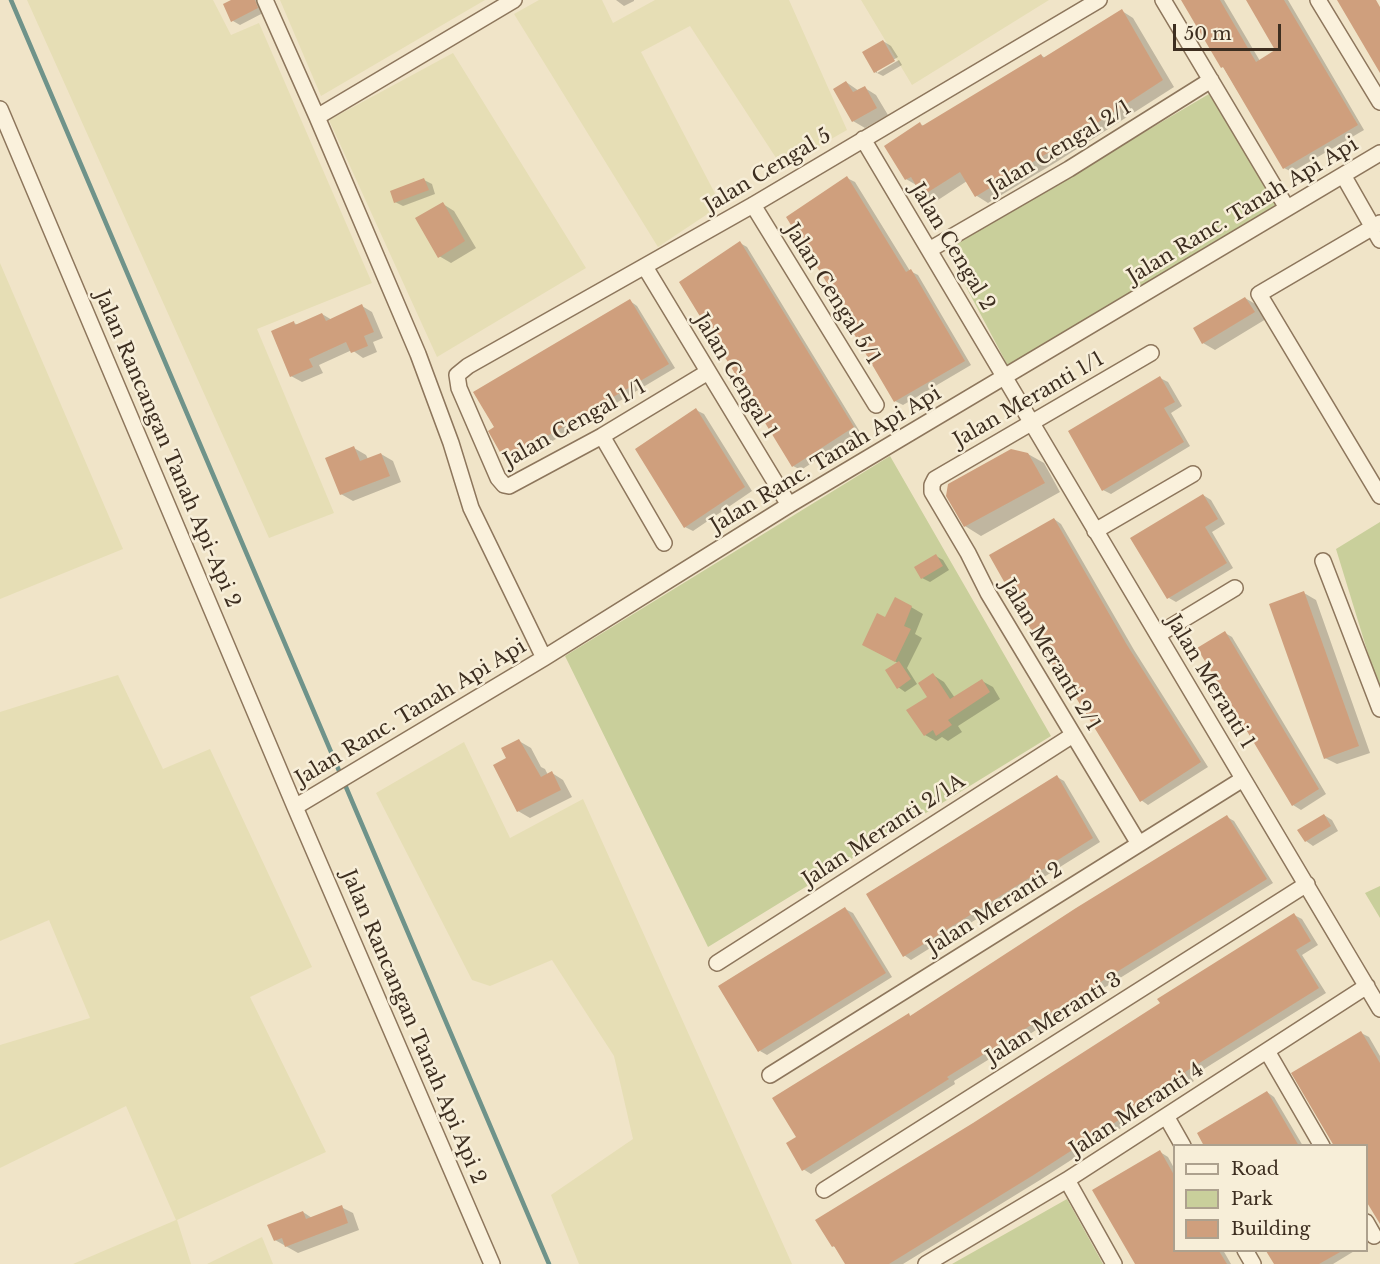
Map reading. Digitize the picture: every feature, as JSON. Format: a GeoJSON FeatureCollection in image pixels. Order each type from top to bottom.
{"type":"FeatureCollection","features":[{"type":"Feature","properties":{"kind":"street"},"geometry":{"type":"LineString","coordinates":[[265,0],[417,354],[451,443],[471,508],[544,658]]}},
{"type":"Feature","properties":{"kind":"street"},"geometry":{"type":"LineString","coordinates":[[317,117],[514,0]]}},
{"type":"Feature","properties":{"kind":"street","name":"Jalan Cengal 5"},"geometry":{"type":"LineString","coordinates":[[457,375],[468,366],[753,206],[862,139],[1099,0]]}},
{"type":"Feature","properties":{"kind":"street"},"geometry":{"type":"LineString","coordinates":[[1163,0],[1287,208]]}},
{"type":"Feature","properties":{"kind":"street"},"geometry":{"type":"LineString","coordinates":[[1318,0],[1380,102]]}},
{"type":"Feature","properties":{"kind":"street","name":"Jalan Cengal 2/1"},"geometry":{"type":"LineString","coordinates":[[929,250],[1069,169],[1211,80]]}},
{"type":"Feature","properties":{"kind":"street","name":"Jalan Rancangan Tanah Api-Api 2"},"geometry":{"type":"LineString","coordinates":[[0,109],[295,807]]}},
{"type":"Feature","properties":{"kind":"street","name":"Jalan Cengal 2"},"geometry":{"type":"LineString","coordinates":[[862,139],[1006,377]]}},
{"type":"Feature","properties":{"kind":"street","name":"Jalan Ranc. Tanah Api Api"},"geometry":{"type":"LineString","coordinates":[[295,807],[544,658],[789,505],[1380,153]]}},
{"type":"Feature","properties":{"kind":"street"},"geometry":{"type":"LineString","coordinates":[[1343,175],[1378,230],[1259,294],[1380,496]]}},
{"type":"Feature","properties":{"kind":"street","name":"Jalan Cengal 5/1"},"geometry":{"type":"LineString","coordinates":[[753,206],[876,405]]}},
{"type":"Feature","properties":{"kind":"street","name":"Jalan Cengal 1"},"geometry":{"type":"LineString","coordinates":[[645,267],[789,505]]}},
{"type":"Feature","properties":{"kind":"street","name":"Jalan Meranti 1/1"},"geometry":{"type":"LineString","coordinates":[[932,485],[935,479],[1151,353]]}},
{"type":"Feature","properties":{"kind":"street","name":"Jalan Cengal 1/1"},"geometry":{"type":"LineString","coordinates":[[457,375],[459,388],[498,478],[504,485],[514,485],[603,436],[708,372]]}},
{"type":"Feature","properties":{"kind":"street","name":"Jalan Meranti 1"},"geometry":{"type":"LineString","coordinates":[[1006,377],[1095,531],[1159,634],[1380,1009]]}},
{"type":"Feature","properties":{"kind":"street"},"geometry":{"type":"LineString","coordinates":[[603,436],[664,543]]}},
{"type":"Feature","properties":{"kind":"street"},"geometry":{"type":"LineString","coordinates":[[1095,531],[1193,474]]}},
{"type":"Feature","properties":{"kind":"street","name":"Jalan Meranti 2/1"},"geometry":{"type":"LineString","coordinates":[[932,485],[932,492],[968,553],[988,593],[1139,844]]}},
{"type":"Feature","properties":{"kind":"street"},"geometry":{"type":"LineString","coordinates":[[1323,561],[1380,709]]}},
{"type":"Feature","properties":{"kind":"street"},"geometry":{"type":"LineString","coordinates":[[1159,634],[1235,588]]}},
{"type":"Feature","properties":{"kind":"street","name":"Jalan Meranti 2/1A"},"geometry":{"type":"LineString","coordinates":[[717,963],[1073,735]]}},
{"type":"Feature","properties":{"kind":"street","name":"Jalan Meranti 2"},"geometry":{"type":"LineString","coordinates":[[770,1075],[1243,779]]}},
{"type":"Feature","properties":{"kind":"street","name":"Jalan Rancangan Tanah Api Api 2"},"geometry":{"type":"LineString","coordinates":[[295,807],[492,1264]]}},
{"type":"Feature","properties":{"kind":"street","name":"Jalan Meranti 3"},"geometry":{"type":"LineString","coordinates":[[824,1190],[1307,884]]}},
{"type":"Feature","properties":{"kind":"street","name":"Jalan Meranti 4"},"geometry":{"type":"LineString","coordinates":[[926,1264],[1067,1180],[1367,987]]}},
{"type":"Feature","properties":{"kind":"street"},"geometry":{"type":"LineString","coordinates":[[1267,1051],[1321,1144]]}},
{"type":"Feature","properties":{"kind":"street"},"geometry":{"type":"LineString","coordinates":[[1166,1116],[1183,1144]]}},
{"type":"Feature","properties":{"kind":"street"},"geometry":{"type":"LineString","coordinates":[[1067,1180],[1114,1264]]}},
{"type":"Feature","properties":{"kind":"street"},"geometry":{"type":"LineString","coordinates":[[1368,1226],[1374,1236]]}},
{"type":"Feature","properties":{"kind":"shaded area"},"geometry":{"type":"Polygon","coordinates":[[[27,0],[213,0],[231,35],[259,23],[372,283],[257,329],[334,513],[269,538],[27,0]]]}},
{"type":"Feature","properties":{"kind":"shaded area"},"geometry":{"type":"Polygon","coordinates":[[[280,0],[485,0],[321,96],[280,0]]]}},
{"type":"Feature","properties":{"kind":"shaded area"},"geometry":{"type":"Polygon","coordinates":[[[539,0],[602,0],[613,23],[655,0],[789,0],[847,130],[782,167],[690,26],[641,52],[721,205],[658,247],[514,14],[539,0]]]}},
{"type":"Feature","properties":{"kind":"shaded area"},"geometry":{"type":"Polygon","coordinates":[[[861,0],[1049,0],[912,85],[861,0]]]}},
{"type":"Feature","properties":{"kind":"shaded area"},"geometry":{"type":"Polygon","coordinates":[[[453,53],[586,268],[437,357],[329,120],[453,53]]]}},
{"type":"Feature","properties":{"kind":"shaded area"},"geometry":{"type":"Polygon","coordinates":[[[0,263],[123,549],[0,599],[0,263]]]}},
{"type":"Feature","properties":{"kind":"shaded area"},"geometry":{"type":"Polygon","coordinates":[[[118,675],[163,769],[210,749],[312,967],[250,997],[326,1152],[177,1220],[191,1264],[73,1264],[176,1220],[126,1106],[0,1168],[0,1045],[90,1018],[49,920],[0,941],[0,712],[118,675]]]}},
{"type":"Feature","properties":{"kind":"shaded area"},"geometry":{"type":"Polygon","coordinates":[[[464,742],[510,838],[583,799],[792,1264],[579,1264],[551,1195],[633,1139],[614,1056],[552,960],[490,986],[472,980],[376,793],[464,742]]]}},
{"type":"Feature","properties":{"kind":"shaded area"},"geometry":{"type":"Polygon","coordinates":[[[262,1237],[273,1264],[207,1264],[262,1237]]]}},
{"type":"Feature","properties":{"kind":"green space"},"geometry":{"type":"Polygon","coordinates":[[[1209,94],[1279,206],[1009,368],[946,249],[1209,94]]]}},
{"type":"Feature","properties":{"kind":"green space"},"geometry":{"type":"Polygon","coordinates":[[[890,456],[1051,736],[708,947],[565,656],[890,456]]]}},
{"type":"Feature","properties":{"kind":"green space"},"geometry":{"type":"Polygon","coordinates":[[[1380,522],[1380,686],[1336,549],[1380,522]]]}},
{"type":"Feature","properties":{"kind":"green space"},"geometry":{"type":"Polygon","coordinates":[[[1380,886],[1380,918],[1365,893],[1380,886]]]}},
{"type":"Feature","properties":{"kind":"green space"},"geometry":{"type":"Polygon","coordinates":[[[1067,1199],[1103,1264],[952,1264],[1067,1199]]]}},
{"type":"Feature","properties":{"kind":"building"},"geometry":{"type":"Polygon","coordinates":[[[231,0],[255,0],[258,8],[231,22],[223,4],[231,0]]]}},
{"type":"Feature","properties":{"kind":"building"},"geometry":{"type":"Polygon","coordinates":[[[1181,0],[1220,0],[1256,62],[1275,50],[1246,0],[1284,0],[1358,125],[1283,169],[1181,0]]]}},
{"type":"Feature","properties":{"kind":"building"},"geometry":{"type":"Polygon","coordinates":[[[1337,0],[1376,0],[1380,7],[1380,73],[1337,0]]]}},
{"type":"Feature","properties":{"kind":"building"},"geometry":{"type":"Polygon","coordinates":[[[1122,9],[1163,80],[975,197],[960,172],[922,196],[911,177],[905,180],[884,146],[920,122],[922,126],[1041,54],[1043,58],[1122,9]]]}},
{"type":"Feature","properties":{"kind":"building"},"geometry":{"type":"Polygon","coordinates":[[[883,40],[895,61],[874,73],[862,52],[883,40]]]}},
{"type":"Feature","properties":{"kind":"building"},"geometry":{"type":"Polygon","coordinates":[[[846,81],[853,92],[865,86],[877,108],[852,122],[833,89],[846,81]]]}},
{"type":"Feature","properties":{"kind":"building"},"geometry":{"type":"Polygon","coordinates":[[[847,176],[906,272],[911,269],[965,361],[894,402],[840,310],[843,309],[786,217],[847,176]]]}},
{"type":"Feature","properties":{"kind":"building"},"geometry":{"type":"Polygon","coordinates":[[[424,178],[429,190],[394,203],[390,191],[424,178]]]}},
{"type":"Feature","properties":{"kind":"building"},"geometry":{"type":"Polygon","coordinates":[[[443,202],[465,241],[438,258],[415,218],[443,202]]]}},
{"type":"Feature","properties":{"kind":"building"},"geometry":{"type":"Polygon","coordinates":[[[740,241],[854,427],[792,467],[679,282],[740,241]]]}},
{"type":"Feature","properties":{"kind":"building"},"geometry":{"type":"Polygon","coordinates":[[[1245,297],[1255,312],[1202,344],[1193,328],[1245,297]]]}},
{"type":"Feature","properties":{"kind":"building"},"geometry":{"type":"Polygon","coordinates":[[[630,299],[669,364],[505,461],[488,431],[494,427],[473,392],[630,299]]]}},
{"type":"Feature","properties":{"kind":"building"},"geometry":{"type":"Polygon","coordinates":[[[362,304],[374,332],[364,336],[368,346],[351,353],[346,342],[309,359],[313,367],[290,377],[271,331],[294,321],[295,325],[322,313],[326,321],[362,304]]]}},
{"type":"Feature","properties":{"kind":"building"},"geometry":{"type":"Polygon","coordinates":[[[1160,376],[1175,402],[1164,408],[1184,442],[1102,491],[1068,431],[1160,376]]]}},
{"type":"Feature","properties":{"kind":"building"},"geometry":{"type":"Polygon","coordinates":[[[696,408],[745,487],[684,528],[635,449],[696,408]]]}},
{"type":"Feature","properties":{"kind":"building"},"geometry":{"type":"Polygon","coordinates":[[[354,446],[360,461],[381,453],[390,476],[340,495],[325,458],[354,446]]]}},
{"type":"Feature","properties":{"kind":"building"},"geometry":{"type":"Polygon","coordinates":[[[1011,449],[1028,453],[1045,483],[964,527],[946,496],[948,484],[1011,449]]]}},
{"type":"Feature","properties":{"kind":"building"},"geometry":{"type":"Polygon","coordinates":[[[1203,494],[1218,519],[1205,527],[1227,563],[1167,599],[1130,538],[1203,494]]]}},
{"type":"Feature","properties":{"kind":"building"},"geometry":{"type":"Polygon","coordinates":[[[1054,518],[1127,645],[1201,762],[1140,802],[1059,670],[1055,672],[989,555],[1054,518]]]}},
{"type":"Feature","properties":{"kind":"building"},"geometry":{"type":"Polygon","coordinates":[[[936,554],[943,566],[921,579],[914,567],[936,554]]]}},
{"type":"Feature","properties":{"kind":"building"},"geometry":{"type":"Polygon","coordinates":[[[1304,591],[1359,746],[1324,759],[1269,604],[1304,591]]]}},
{"type":"Feature","properties":{"kind":"building"},"geometry":{"type":"Polygon","coordinates":[[[895,597],[912,606],[904,626],[911,629],[895,662],[862,645],[877,613],[885,617],[895,597]]]}},
{"type":"Feature","properties":{"kind":"building"},"geometry":{"type":"Polygon","coordinates":[[[1225,631],[1319,789],[1292,806],[1197,648],[1225,631]]]}},
{"type":"Feature","properties":{"kind":"building"},"geometry":{"type":"Polygon","coordinates":[[[899,661],[911,679],[897,689],[885,670],[899,661]]]}},
{"type":"Feature","properties":{"kind":"building"},"geometry":{"type":"Polygon","coordinates":[[[933,673],[950,699],[982,679],[990,692],[948,720],[952,725],[936,736],[933,730],[924,736],[906,710],[927,697],[918,683],[933,673]]]}},
{"type":"Feature","properties":{"kind":"building"},"geometry":{"type":"Polygon","coordinates":[[[519,739],[541,777],[552,771],[561,790],[517,812],[493,765],[506,758],[501,748],[519,739]]]}},
{"type":"Feature","properties":{"kind":"building"},"geometry":{"type":"Polygon","coordinates":[[[1057,775],[1093,838],[903,957],[866,894],[1057,775]]]}},
{"type":"Feature","properties":{"kind":"building"},"geometry":{"type":"Polygon","coordinates":[[[1324,814],[1331,826],[1305,842],[1297,830],[1324,814]]]}},
{"type":"Feature","properties":{"kind":"building"},"geometry":{"type":"Polygon","coordinates":[[[1227,815],[1267,879],[947,1077],[949,1079],[802,1171],[786,1143],[796,1137],[772,1098],[909,1013],[910,1016],[1076,908],[1227,815]]]}},
{"type":"Feature","properties":{"kind":"building"},"geometry":{"type":"Polygon","coordinates":[[[845,907],[886,973],[758,1052],[718,986],[845,907]]]}},
{"type":"Feature","properties":{"kind":"building"},"geometry":{"type":"Polygon","coordinates":[[[1294,913],[1311,941],[1296,950],[1319,988],[1185,1072],[1187,1076],[1032,1176],[889,1264],[845,1264],[834,1246],[832,1247],[815,1220],[973,1123],[1160,1003],[1157,999],[1294,913]]]}},
{"type":"Feature","properties":{"kind":"building"},"geometry":{"type":"Polygon","coordinates":[[[1361,1031],[1380,1063],[1380,1224],[1368,1204],[1368,1144],[1333,1144],[1291,1073],[1361,1031]]]}},
{"type":"Feature","properties":{"kind":"building"},"geometry":{"type":"Polygon","coordinates":[[[1267,1091],[1298,1144],[1203,1144],[1197,1133],[1267,1091]]]}},
{"type":"Feature","properties":{"kind":"building"},"geometry":{"type":"Polygon","coordinates":[[[1160,1150],[1173,1173],[1173,1252],[1220,1252],[1227,1264],[1135,1264],[1092,1190],[1160,1150]]]}},
{"type":"Feature","properties":{"kind":"building"},"geometry":{"type":"Polygon","coordinates":[[[342,1205],[348,1223],[285,1247],[282,1238],[274,1241],[267,1225],[303,1211],[306,1219],[342,1205]]]}},
{"type":"Feature","properties":{"kind":"building"},"geometry":{"type":"Polygon","coordinates":[[[1267,1252],[1340,1252],[1319,1264],[1274,1264],[1267,1252]]]}},
{"type":"Feature","properties":{"kind":"waterway"},"geometry":{"type":"LineString","coordinates":[[11,0],[549,1264]]}}]}
